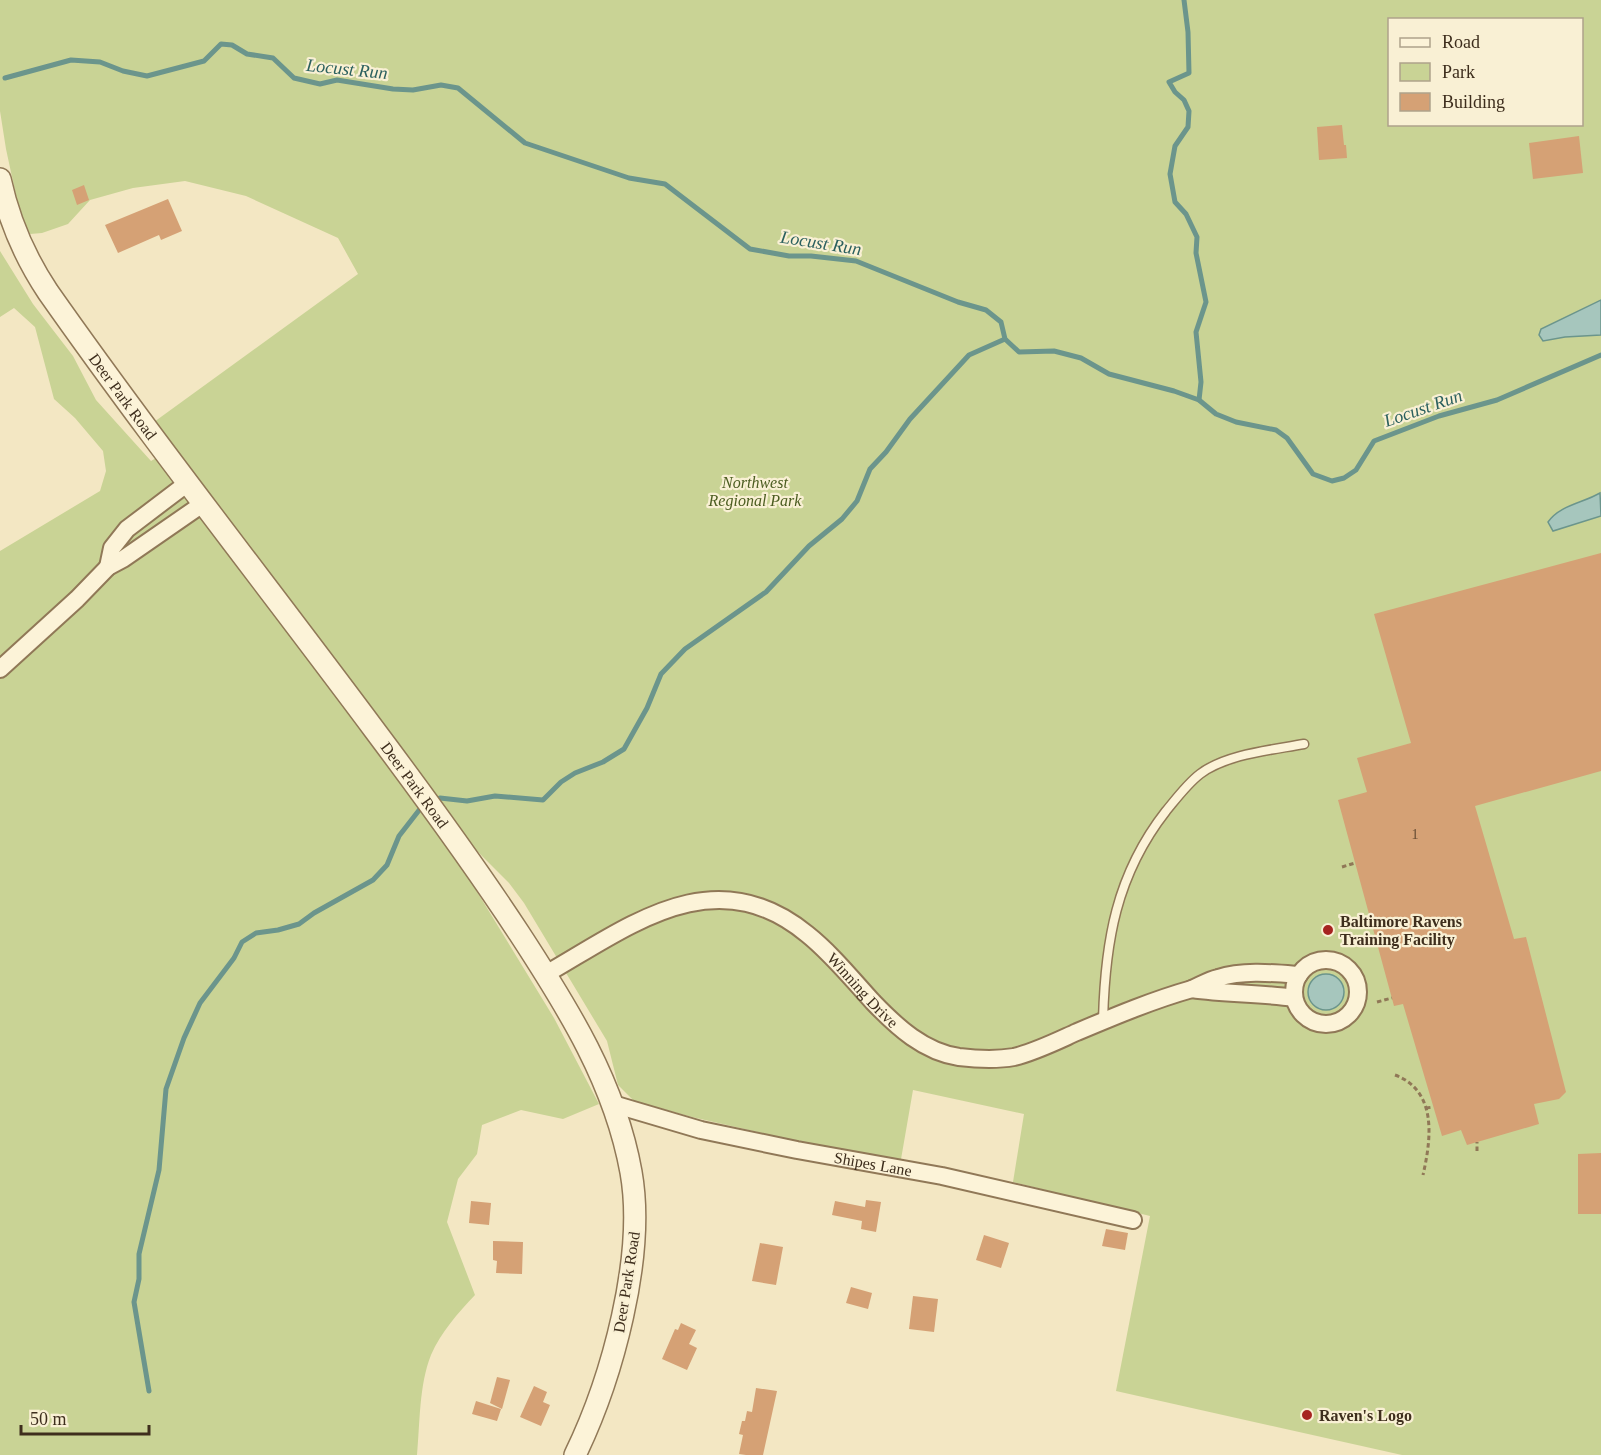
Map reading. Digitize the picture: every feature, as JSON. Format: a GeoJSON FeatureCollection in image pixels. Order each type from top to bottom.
{"type":"FeatureCollection","features":[{"type":"Feature","properties":{"kind":"street","name":"Deer Park Road"},"geometry":{"type":"LineString","coordinates":[[0,179],[15,232],[29,262],[72,325],[443,822],[546,974],[591,1053],[613,1104],[624,1140],[633,1185],[634,1244],[627,1291],[611,1359],[592,1416],[575,1455]]}},
{"type":"Feature","properties":{"kind":"street"},"geometry":{"type":"LineString","coordinates":[[108,567],[112,548],[127,529],[189,482]]}},
{"type":"Feature","properties":{"kind":"street"},"geometry":{"type":"LineString","coordinates":[[0,669],[77,599],[108,567],[204,503]]}},
{"type":"Feature","properties":{"kind":"street","name":"Winning Drive"},"geometry":{"type":"LineString","coordinates":[[546,974],[659,911],[698,900],[739,902],[775,913],[820,945],[887,1017],[911,1038],[935,1051],[958,1057],[992,1058],[1014,1057],[1163,997],[1192,989],[1220,977],[1267,972],[1299,975]]}},
{"type":"Feature","properties":{"kind":"street"},"geometry":{"type":"LineString","coordinates":[[1325,959],[1345,965],[1353,973],[1359,992],[1352,1012],[1344,1019],[1324,1024],[1314,1022],[1305,1016],[1298,1008],[1294,998],[1295,982],[1299,975],[1315,961],[1325,959]]}},
{"type":"Feature","properties":{"kind":"street","name":"Winning Drive"},"geometry":{"type":"LineString","coordinates":[[1192,989],[1221,994],[1264,994],[1294,998]]}},
{"type":"Feature","properties":{"kind":"street","name":"Shipes Lane"},"geometry":{"type":"LineString","coordinates":[[613,1104],[701,1130],[942,1176],[1133,1220]]}},
{"type":"Feature","properties":{"kind":"lane"},"geometry":{"type":"LineString","coordinates":[[1103,1021],[1108,942],[1118,900],[1132,864],[1150,832],[1200,774],[1229,760],[1304,744]]}},
{"type":"Feature","properties":{"kind":"path"},"geometry":{"type":"LineString","coordinates":[[1342,867],[1355,863]]}},
{"type":"Feature","properties":{"kind":"path"},"geometry":{"type":"LineString","coordinates":[[1377,1002],[1392,998]]}},
{"type":"Feature","properties":{"kind":"path"},"geometry":{"type":"LineString","coordinates":[[1395,1075],[1402,1078],[1416,1091],[1425,1108],[1430,1126],[1430,1137],[1423,1174]]}},
{"type":"Feature","properties":{"kind":"path"},"geometry":{"type":"LineString","coordinates":[[1425,1108],[1433,1107]]}},
{"type":"Feature","properties":{"kind":"path"},"geometry":{"type":"LineString","coordinates":[[1477,1142],[1477,1151]]}},
{"type":"Feature","properties":{"kind":"green space","name":"Northwest Regional Park"},"geometry":{"type":"Polygon","coordinates":[[[0,0],[1601,0],[1601,1455],[1402,1455],[1116,1391],[1150,1216],[1013,1182],[1024,1114],[913,1090],[900,1165],[692,1117],[634,1101],[618,1085],[607,1041],[524,903],[509,883],[465,839],[465,872],[554,1018],[599,1104],[563,1119],[521,1110],[482,1125],[477,1154],[458,1179],[447,1222],[475,1295],[445,1331],[431,1355],[422,1391],[417,1455],[0,1455],[0,551],[100,491],[106,471],[103,451],[75,418],[54,399],[35,327],[14,308],[0,317],[0,251],[33,304],[73,356],[96,400],[151,461],[173,448],[154,422],[358,274],[338,238],[246,196],[185,181],[133,188],[90,200],[68,224],[42,233],[30,234],[20,214],[0,111],[0,0]]]}},
{"type":"Feature","properties":{"kind":"water"},"geometry":{"type":"Polygon","coordinates":[[[1601,300],[1601,335],[1543,341],[1539,335],[1541,329],[1601,300]]]}},
{"type":"Feature","properties":{"kind":"water"},"geometry":{"type":"Polygon","coordinates":[[[1600,493],[1601,516],[1553,531],[1548,522],[1553,516],[1565,508],[1600,493]]]}},
{"type":"Feature","properties":{"kind":"water"},"geometry":{"type":"Polygon","coordinates":[[[1326,974],[1339,979],[1344,992],[1339,1005],[1326,1010],[1313,1005],[1308,992],[1313,979],[1326,974]]]}},
{"type":"Feature","properties":{"kind":"building"},"geometry":{"type":"Polygon","coordinates":[[[1342,125],[1347,158],[1319,160],[1317,127],[1342,125]]]}},
{"type":"Feature","properties":{"kind":"building"},"geometry":{"type":"Polygon","coordinates":[[[1579,136],[1583,173],[1533,179],[1529,143],[1579,136]]]}},
{"type":"Feature","properties":{"kind":"building"},"geometry":{"type":"Polygon","coordinates":[[[84,185],[89,200],[77,205],[72,190],[84,185]]]}},
{"type":"Feature","properties":{"kind":"building"},"geometry":{"type":"Polygon","coordinates":[[[168,199],[182,231],[161,240],[159,235],[118,253],[105,225],[168,199]]]}},
{"type":"Feature","properties":{"kind":"building"},"geometry":{"type":"Polygon","coordinates":[[[1601,553],[1601,771],[1475,806],[1514,939],[1526,937],[1566,1092],[1559,1099],[1534,1104],[1539,1124],[1467,1145],[1461,1130],[1442,1136],[1403,1004],[1394,1006],[1338,800],[1367,792],[1357,758],[1411,743],[1374,614],[1601,553]]]}},
{"type":"Feature","properties":{"kind":"building"},"geometry":{"type":"Polygon","coordinates":[[[1601,1153],[1601,1214],[1578,1214],[1578,1154],[1601,1153]]]}},
{"type":"Feature","properties":{"kind":"building"},"geometry":{"type":"Polygon","coordinates":[[[866,1200],[881,1202],[876,1232],[861,1229],[862,1221],[832,1215],[835,1201],[865,1207],[866,1200]]]}},
{"type":"Feature","properties":{"kind":"building"},"geometry":{"type":"Polygon","coordinates":[[[471,1201],[491,1203],[489,1225],[469,1223],[471,1201]]]}},
{"type":"Feature","properties":{"kind":"building"},"geometry":{"type":"Polygon","coordinates":[[[1106,1229],[1128,1233],[1125,1250],[1102,1246],[1106,1229]]]}},
{"type":"Feature","properties":{"kind":"building"},"geometry":{"type":"Polygon","coordinates":[[[984,1235],[1009,1243],[1001,1268],[976,1260],[984,1235]]]}},
{"type":"Feature","properties":{"kind":"building"},"geometry":{"type":"Polygon","coordinates":[[[493,1241],[523,1242],[522,1274],[496,1273],[497,1261],[493,1260],[493,1241]]]}},
{"type":"Feature","properties":{"kind":"building"},"geometry":{"type":"Polygon","coordinates":[[[760,1243],[783,1247],[776,1285],[752,1281],[760,1243]]]}},
{"type":"Feature","properties":{"kind":"building"},"geometry":{"type":"Polygon","coordinates":[[[851,1287],[872,1293],[868,1309],[846,1303],[851,1287]]]}},
{"type":"Feature","properties":{"kind":"building"},"geometry":{"type":"Polygon","coordinates":[[[913,1296],[938,1299],[934,1332],[909,1329],[913,1296]]]}},
{"type":"Feature","properties":{"kind":"building"},"geometry":{"type":"Polygon","coordinates":[[[681,1323],[696,1330],[689,1344],[697,1348],[687,1370],[662,1359],[675,1329],[678,1330],[681,1323]]]}},
{"type":"Feature","properties":{"kind":"building"},"geometry":{"type":"Polygon","coordinates":[[[497,1377],[510,1380],[502,1409],[490,1403],[497,1377]]]}},
{"type":"Feature","properties":{"kind":"building"},"geometry":{"type":"Polygon","coordinates":[[[534,1386],[547,1392],[543,1402],[550,1405],[541,1426],[520,1417],[534,1386]]]}},
{"type":"Feature","properties":{"kind":"building"},"geometry":{"type":"Polygon","coordinates":[[[756,1388],[777,1391],[763,1455],[739,1454],[743,1435],[739,1434],[742,1421],[745,1421],[747,1411],[752,1412],[756,1388]]]}},
{"type":"Feature","properties":{"kind":"building"},"geometry":{"type":"Polygon","coordinates":[[[476,1401],[501,1409],[497,1421],[472,1414],[476,1401]]]}},
{"type":"Feature","properties":{"kind":"waterway"},"geometry":{"type":"LineString","coordinates":[[1184,0],[1188,32],[1189,73],[1169,82],[1184,100],[1189,111],[1188,127],[1175,146],[1170,174],[1175,202],[1186,214],[1197,237],[1196,253],[1206,302],[1196,332],[1201,382],[1199,400]]}},
{"type":"Feature","properties":{"kind":"waterway","name":"Locust Run"},"geometry":{"type":"LineString","coordinates":[[5,78],[71,60],[100,62],[123,71],[147,76],[204,61],[221,44],[232,45],[247,54],[273,58],[294,78],[320,84],[337,80],[393,89],[413,90],[441,85],[458,88],[525,143],[629,178],[665,184],[750,249],[789,256],[856,261],[958,302],[986,310],[1001,322],[1005,339],[1019,352],[1054,351],[1081,358],[1109,374],[1199,400],[1216,414],[1236,422],[1276,430],[1287,438],[1313,474],[1332,481],[1344,478],[1356,470],[1374,441],[1439,416],[1497,400],[1601,355]]}},
{"type":"Feature","properties":{"kind":"waterway"},"geometry":{"type":"LineString","coordinates":[[440,798],[467,801],[495,796],[543,800],[561,782],[575,773],[603,762],[624,749],[647,708],[661,674],[685,649],[766,592],[809,546],[842,519],[857,501],[870,469],[886,452],[910,419],[969,355],[1005,339]]}},
{"type":"Feature","properties":{"kind":"waterway"},"geometry":{"type":"LineString","coordinates":[[149,1391],[134,1302],[139,1279],[139,1254],[159,1170],[166,1089],[184,1038],[200,1003],[234,958],[242,942],[256,933],[299,924],[373,880],[387,865],[399,836],[420,809]]}},
{"type":"Feature","properties":{"kind":"place","name":"Baltimore Ravens Training Facility"},"geometry":{"type":"Point","coordinates":[1328,930]}},
{"type":"Feature","properties":{"kind":"place","name":"Raven's Logo"},"geometry":{"type":"Point","coordinates":[1307,1415]}}]}
